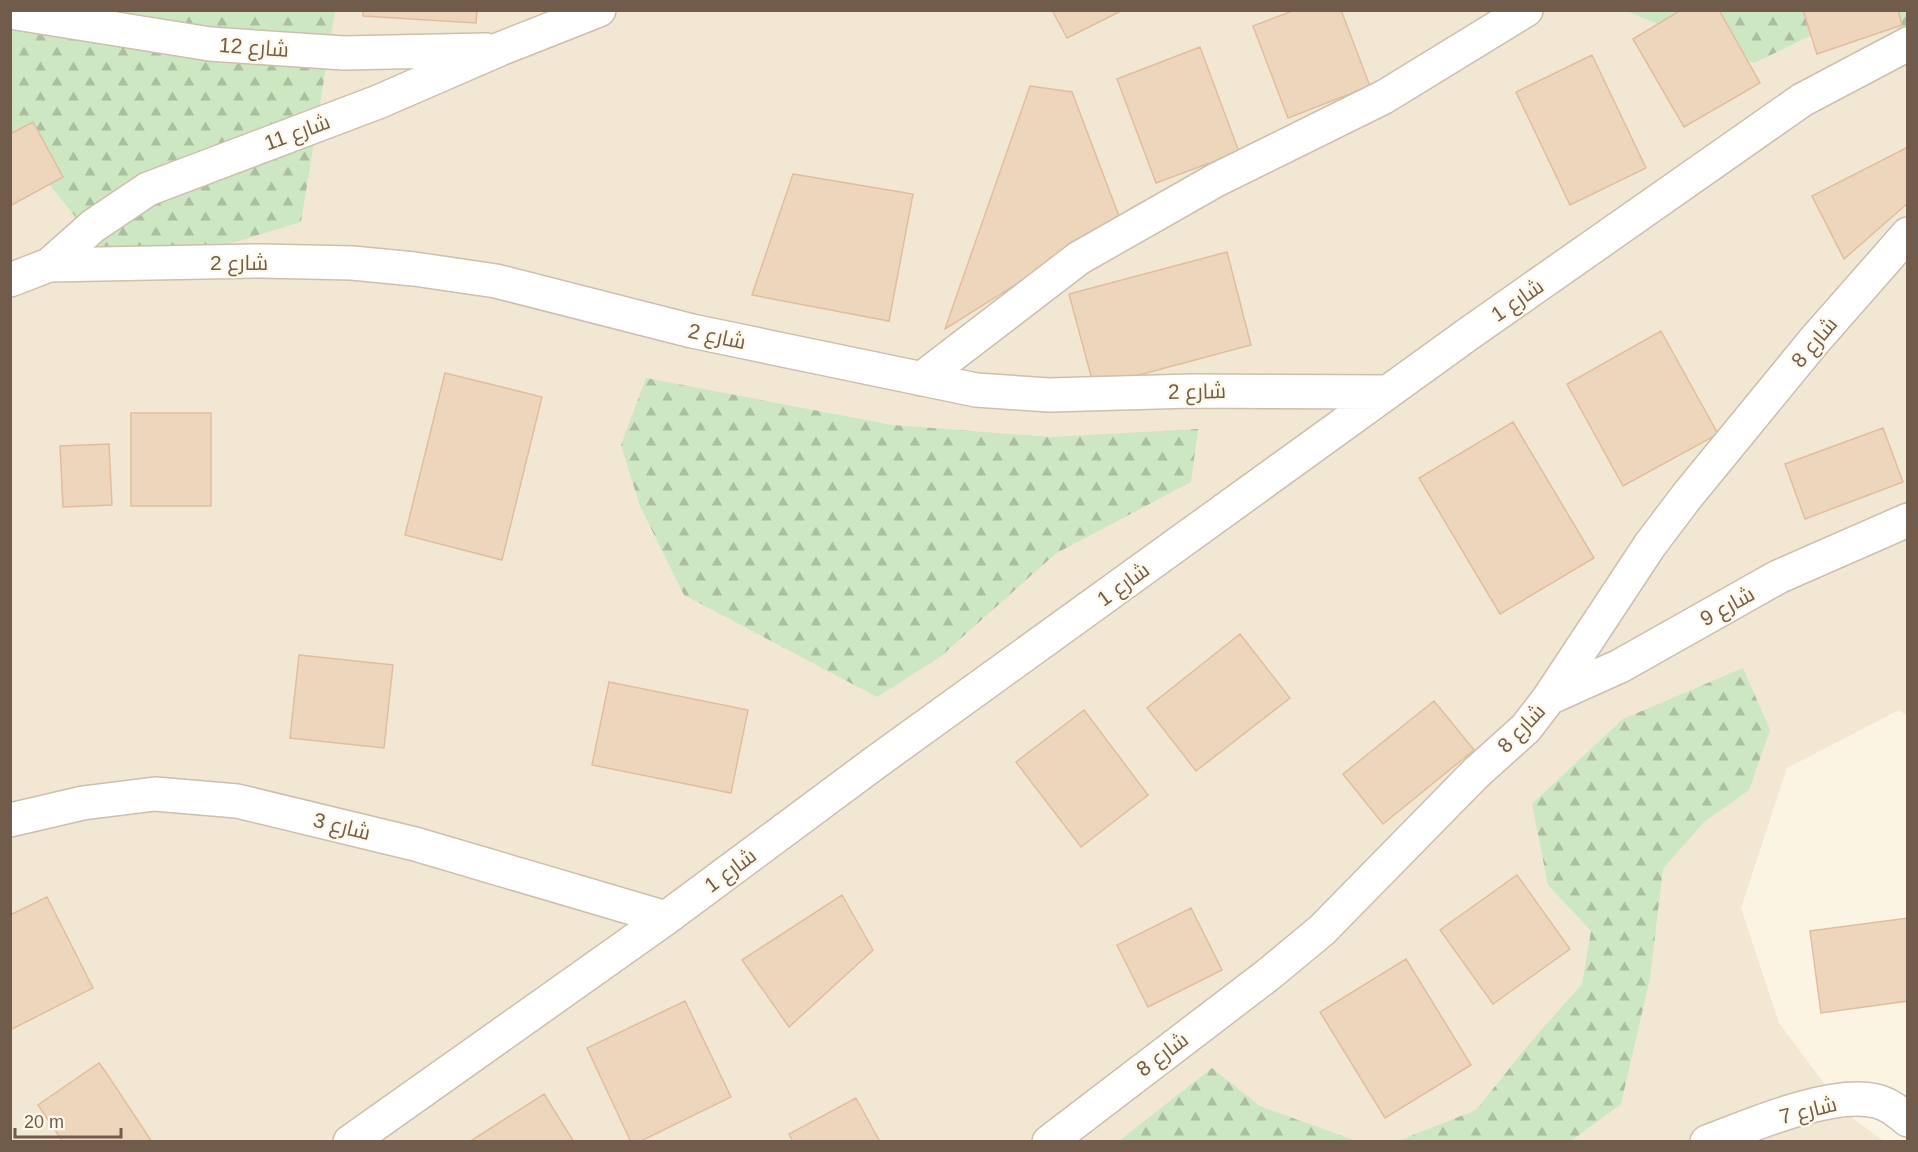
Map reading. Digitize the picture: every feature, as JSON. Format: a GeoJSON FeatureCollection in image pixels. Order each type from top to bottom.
{"type":"FeatureCollection","features":[{"type":"Feature","properties":{"kind":"street","name":"شارع 11"},"geometry":{"type":"LineString","coordinates":[[10,280],[49,265],[93,226],[148,189],[378,102],[500,49],[599,10]]}},
{"type":"Feature","properties":{"kind":"street"},"geometry":{"type":"LineString","coordinates":[[921,379],[1079,258],[1216,180],[1384,97],[1526,10]]}},
{"type":"Feature","properties":{"kind":"street","name":"شارع 12"},"geometry":{"type":"LineString","coordinates":[[10,12],[210,44],[344,54],[500,49]]}},
{"type":"Feature","properties":{"kind":"street","name":"شارع 1"},"geometry":{"type":"LineString","coordinates":[[350,1142],[666,918],[885,755],[1388,392],[1802,100],[1908,44]]}},
{"type":"Feature","properties":{"kind":"street","name":"شارع 8"},"geometry":{"type":"LineString","coordinates":[[1049,1142],[1261,981],[1322,930],[1476,773],[1526,728],[1549,698],[1650,545],[1687,496],[1814,341],[1908,234]]}},
{"type":"Feature","properties":{"kind":"street","name":"شارع 2"},"geometry":{"type":"LineString","coordinates":[[49,265],[318,262],[414,269],[496,281],[692,332],[976,390],[1049,394],[1192,391],[1388,392]]}},
{"type":"Feature","properties":{"kind":"street","name":"شارع 9"},"geometry":{"type":"LineString","coordinates":[[1549,698],[1620,666],[1778,577],[1906,521]]}},
{"type":"Feature","properties":{"kind":"street","name":"شارع 3"},"geometry":{"type":"LineString","coordinates":[[10,820],[83,803],[155,794],[237,801],[416,844],[666,918]]}},
{"type":"Feature","properties":{"kind":"street","name":"شارع 7"},"geometry":{"type":"LineString","coordinates":[[1707,1142],[1789,1112],[1844,1101],[1875,1101],[1894,1109],[1908,1120]]}},
{"type":"Feature","properties":{"kind":"shaded area"},"geometry":{"type":"Polygon","coordinates":[[[10,11],[1907,11],[1907,716],[1899,710],[1787,768],[1741,908],[1779,1023],[1847,1114],[1884,1141],[11,1141],[10,11]]]}},
{"type":"Feature","properties":{"kind":"green space"},"geometry":{"type":"Polygon","coordinates":[[[10,11],[335,11],[301,222],[123,276],[11,137],[10,11]]]}},
{"type":"Feature","properties":{"kind":"green space"},"geometry":{"type":"Polygon","coordinates":[[[1626,11],[1862,11],[1754,63],[1626,11]]]}},
{"type":"Feature","properties":{"kind":"green space"},"geometry":{"type":"Polygon","coordinates":[[[1886,11],[1907,11],[1907,45],[1886,11]]]}},
{"type":"Feature","properties":{"kind":"green space"},"geometry":{"type":"Polygon","coordinates":[[[646,378],[892,425],[1051,437],[1198,429],[1191,482],[1055,554],[940,657],[877,697],[684,595],[640,506],[621,445],[646,378]]]}},
{"type":"Feature","properties":{"kind":"green space"},"geometry":{"type":"Polygon","coordinates":[[[1743,668],[1770,730],[1749,790],[1704,822],[1663,869],[1650,978],[1621,1104],[1571,1141],[1398,1141],[1476,1110],[1529,1044],[1582,984],[1591,931],[1548,885],[1532,804],[1623,719],[1743,668]]]}},
{"type":"Feature","properties":{"kind":"green space"},"geometry":{"type":"Polygon","coordinates":[[[1212,1068],[1260,1106],[1356,1141],[1119,1141],[1212,1068]]]}},
{"type":"Feature","properties":{"kind":"building"},"geometry":{"type":"Polygon","coordinates":[[[363,10],[477,10],[476,23],[363,16],[363,10]]]}},
{"type":"Feature","properties":{"kind":"building"},"geometry":{"type":"Polygon","coordinates":[[[1052,10],[1123,10],[1067,38],[1052,10]]]}},
{"type":"Feature","properties":{"kind":"building"},"geometry":{"type":"Polygon","coordinates":[[[1295,10],[1341,10],[1370,86],[1288,118],[1253,26],[1295,10]]]}},
{"type":"Feature","properties":{"kind":"building"},"geometry":{"type":"Polygon","coordinates":[[[1681,10],[1719,10],[1760,83],[1684,127],[1633,39],[1681,10]]]}},
{"type":"Feature","properties":{"kind":"building"},"geometry":{"type":"Polygon","coordinates":[[[1803,10],[1898,10],[1902,25],[1817,54],[1803,10]]]}},
{"type":"Feature","properties":{"kind":"building"},"geometry":{"type":"Polygon","coordinates":[[[1200,47],[1239,152],[1156,183],[1117,79],[1200,47]]]}},
{"type":"Feature","properties":{"kind":"building"},"geometry":{"type":"Polygon","coordinates":[[[1592,55],[1646,168],[1570,205],[1516,92],[1592,55]]]}},
{"type":"Feature","properties":{"kind":"building"},"geometry":{"type":"Polygon","coordinates":[[[1030,86],[1072,92],[1120,219],[945,329],[1030,86]]]}},
{"type":"Feature","properties":{"kind":"building"},"geometry":{"type":"Polygon","coordinates":[[[33,122],[63,177],[10,206],[10,134],[33,122]]]}},
{"type":"Feature","properties":{"kind":"building"},"geometry":{"type":"Polygon","coordinates":[[[1908,147],[1908,203],[1844,259],[1812,196],[1908,147]]]}},
{"type":"Feature","properties":{"kind":"building"},"geometry":{"type":"Polygon","coordinates":[[[793,174],[913,194],[889,321],[752,295],[793,174]]]}},
{"type":"Feature","properties":{"kind":"building"},"geometry":{"type":"Polygon","coordinates":[[[1227,252],[1251,345],[1094,387],[1069,294],[1227,252]]]}},
{"type":"Feature","properties":{"kind":"building"},"geometry":{"type":"Polygon","coordinates":[[[1661,331],[1718,434],[1623,486],[1567,384],[1661,331]]]}},
{"type":"Feature","properties":{"kind":"building"},"geometry":{"type":"Polygon","coordinates":[[[445,373],[542,397],[502,560],[405,535],[445,373]]]}},
{"type":"Feature","properties":{"kind":"building"},"geometry":{"type":"Polygon","coordinates":[[[131,413],[211,413],[211,506],[131,506],[131,413]]]}},
{"type":"Feature","properties":{"kind":"building"},"geometry":{"type":"Polygon","coordinates":[[[1513,422],[1594,558],[1500,614],[1419,478],[1513,422]]]}},
{"type":"Feature","properties":{"kind":"building"},"geometry":{"type":"Polygon","coordinates":[[[1883,428],[1903,482],[1805,519],[1785,464],[1883,428]]]}},
{"type":"Feature","properties":{"kind":"building"},"geometry":{"type":"Polygon","coordinates":[[[109,444],[112,505],[63,507],[60,446],[109,444]]]}},
{"type":"Feature","properties":{"kind":"building"},"geometry":{"type":"Polygon","coordinates":[[[1240,634],[1290,698],[1196,771],[1147,708],[1240,634]]]}},
{"type":"Feature","properties":{"kind":"building"},"geometry":{"type":"Polygon","coordinates":[[[299,655],[393,665],[384,748],[290,738],[299,655]]]}},
{"type":"Feature","properties":{"kind":"building"},"geometry":{"type":"Polygon","coordinates":[[[609,682],[748,710],[731,793],[592,765],[609,682]]]}},
{"type":"Feature","properties":{"kind":"building"},"geometry":{"type":"Polygon","coordinates":[[[1434,701],[1474,750],[1383,824],[1343,774],[1434,701]]]}},
{"type":"Feature","properties":{"kind":"building"},"geometry":{"type":"Polygon","coordinates":[[[1084,710],[1148,795],[1081,847],[1016,762],[1084,710]]]}},
{"type":"Feature","properties":{"kind":"building"},"geometry":{"type":"Polygon","coordinates":[[[1517,875],[1570,949],[1493,1004],[1440,930],[1517,875]]]}},
{"type":"Feature","properties":{"kind":"building"},"geometry":{"type":"Polygon","coordinates":[[[842,895],[873,950],[789,1027],[742,960],[842,895]]]}},
{"type":"Feature","properties":{"kind":"building"},"geometry":{"type":"Polygon","coordinates":[[[47,897],[93,988],[10,1030],[10,915],[47,897]]]}},
{"type":"Feature","properties":{"kind":"building"},"geometry":{"type":"Polygon","coordinates":[[[1191,908],[1222,970],[1148,1007],[1117,945],[1191,908]]]}},
{"type":"Feature","properties":{"kind":"building"},"geometry":{"type":"Polygon","coordinates":[[[1908,918],[1908,1001],[1821,1013],[1810,931],[1908,918]]]}},
{"type":"Feature","properties":{"kind":"building"},"geometry":{"type":"Polygon","coordinates":[[[1406,959],[1471,1065],[1385,1118],[1320,1012],[1406,959]]]}},
{"type":"Feature","properties":{"kind":"building"},"geometry":{"type":"Polygon","coordinates":[[[685,1001],[731,1097],[639,1142],[631,1142],[587,1048],[685,1001]]]}},
{"type":"Feature","properties":{"kind":"building"},"geometry":{"type":"Polygon","coordinates":[[[99,1063],[152,1142],[63,1142],[38,1105],[99,1063]]]}},
{"type":"Feature","properties":{"kind":"building"},"geometry":{"type":"Polygon","coordinates":[[[544,1094],[574,1142],[469,1142],[544,1094]]]}},
{"type":"Feature","properties":{"kind":"building"},"geometry":{"type":"Polygon","coordinates":[[[856,1098],[880,1142],[793,1142],[789,1134],[856,1098]]]}}]}
